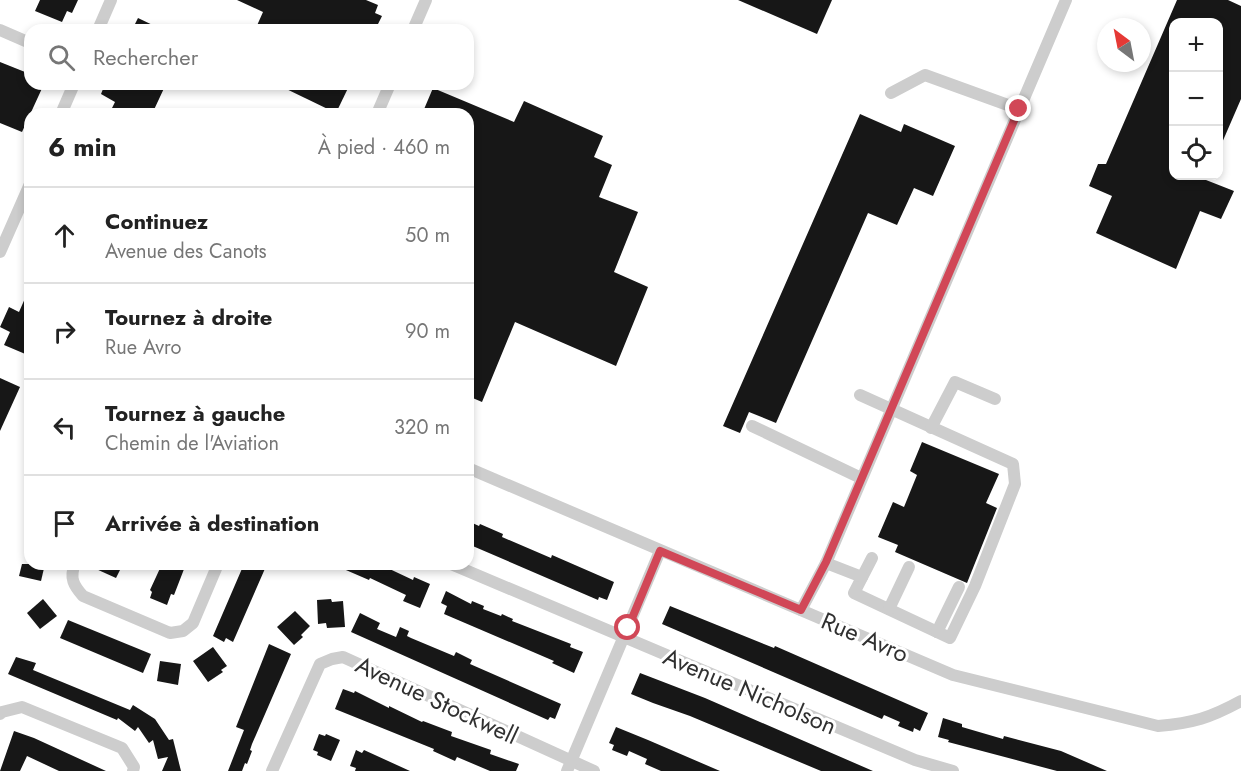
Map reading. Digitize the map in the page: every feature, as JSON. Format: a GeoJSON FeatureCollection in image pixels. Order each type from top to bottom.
{"type":"FeatureCollection","features":[{"type":"Feature","properties":{"kind":"street"},"geometry":{"type":"LineString","coordinates":[[101,24],[111,0]]}},
{"type":"Feature","properties":{"kind":"street"},"geometry":{"type":"LineString","coordinates":[[416,24],[426,0]]}},
{"type":"Feature","properties":{"kind":"street"},"geometry":{"type":"LineString","coordinates":[[801,610],[826,562],[1066,0]]}},
{"type":"Feature","properties":{"kind":"street"},"geometry":{"type":"LineString","coordinates":[[0,30],[24,40]]}},
{"type":"Feature","properties":{"kind":"street"},"geometry":{"type":"LineString","coordinates":[[891,93],[925,75],[1019,109]]}},
{"type":"Feature","properties":{"kind":"street"},"geometry":{"type":"LineString","coordinates":[[64,108],[71,90]]}},
{"type":"Feature","properties":{"kind":"street"},"geometry":{"type":"LineString","coordinates":[[380,108],[387,90]]}},
{"type":"Feature","properties":{"kind":"street"},"geometry":{"type":"LineString","coordinates":[[0,252],[24,198]]}},
{"type":"Feature","properties":{"kind":"street"},"geometry":{"type":"LineString","coordinates":[[931,428],[955,382],[995,399]]}},
{"type":"Feature","properties":{"kind":"street"},"geometry":{"type":"LineString","coordinates":[[860,395],[1013,465],[1015,484],[975,586],[950,638],[854,593],[872,558]]}},
{"type":"Feature","properties":{"kind":"street"},"geometry":{"type":"LineString","coordinates":[[752,426],[861,478]]}},
{"type":"Feature","properties":{"kind":"street","name":"Rue Avro"},"geometry":{"type":"LineString","coordinates":[[474,471],[953,675],[1158,726],[1189,724],[1241,701]]}},
{"type":"Feature","properties":{"kind":"street"},"geometry":{"type":"LineString","coordinates":[[569,766],[660,551]]}},
{"type":"Feature","properties":{"kind":"street"},"geometry":{"type":"LineString","coordinates":[[826,562],[862,577]]}},
{"type":"Feature","properties":{"kind":"street"},"geometry":{"type":"LineString","coordinates":[[889,609],[909,567]]}},
{"type":"Feature","properties":{"kind":"street"},"geometry":{"type":"LineString","coordinates":[[72,570],[73,585],[83,596],[170,633],[183,631],[193,623],[215,570]]}},
{"type":"Feature","properties":{"kind":"street","name":"Avenue Nicholson"},"geometry":{"type":"LineString","coordinates":[[465,570],[915,760],[953,771]]}},
{"type":"Feature","properties":{"kind":"street"},"geometry":{"type":"LineString","coordinates":[[937,632],[959,587]]}},
{"type":"Feature","properties":{"kind":"street","name":"Avenue Stockwell"},"geometry":{"type":"LineString","coordinates":[[273,771],[320,664],[343,657],[569,766],[594,771]]}},
{"type":"Feature","properties":{"kind":"street"},"geometry":{"type":"LineString","coordinates":[[0,714],[22,707],[122,748],[134,767],[133,771]]}},
{"type":"Feature","properties":{"kind":"building"},"geometry":{"type":"Polygon","coordinates":[[[40,0],[78,0],[72,13],[67,11],[62,22],[35,11],[40,0]]]}},
{"type":"Feature","properties":{"kind":"building"},"geometry":{"type":"Polygon","coordinates":[[[237,0],[366,0],[378,5],[375,13],[382,16],[378,24],[258,24],[263,12],[237,0]]]}},
{"type":"Feature","properties":{"kind":"building"},"geometry":{"type":"Polygon","coordinates":[[[738,0],[832,0],[817,34],[738,0]]]}},
{"type":"Feature","properties":{"kind":"building"},"geometry":{"type":"Polygon","coordinates":[[[1177,0],[1228,0],[1241,6],[1241,99],[1223,140],[1223,18],[1169,18],[1177,0]]]}},
{"type":"Feature","properties":{"kind":"building"},"geometry":{"type":"Polygon","coordinates":[[[138,18],[150,24],[135,24],[138,18]]]}},
{"type":"Feature","properties":{"kind":"building"},"geometry":{"type":"Polygon","coordinates":[[[1169,18],[1169,180],[1206,180],[1234,191],[1221,219],[1200,211],[1176,269],[1096,233],[1112,196],[1089,186],[1098,164],[1106,164],[1146,72],[1151,72],[1151,60],[1169,18]]]}},
{"type":"Feature","properties":{"kind":"building"},"geometry":{"type":"Polygon","coordinates":[[[0,62],[24,72],[24,90],[41,90],[33,108],[24,108],[22,132],[0,123],[0,62]]]}},
{"type":"Feature","properties":{"kind":"building"},"geometry":{"type":"Polygon","coordinates":[[[103,90],[163,90],[155,108],[112,108],[115,102],[101,94],[103,90]]]}},
{"type":"Feature","properties":{"kind":"building"},"geometry":{"type":"Polygon","coordinates":[[[288,90],[347,90],[338,108],[326,108],[288,90]]]}},
{"type":"Feature","properties":{"kind":"building"},"geometry":{"type":"Polygon","coordinates":[[[432,90],[438,90],[514,122],[524,101],[603,136],[594,157],[612,165],[599,197],[638,212],[614,272],[648,287],[616,366],[515,322],[482,402],[474,399],[474,108],[425,108],[432,90]]]}},
{"type":"Feature","properties":{"kind":"building"},"geometry":{"type":"Polygon","coordinates":[[[860,114],[901,132],[904,124],[955,146],[933,196],[914,188],[897,225],[868,213],[776,423],[749,412],[740,433],[723,426],[860,114]]]}},
{"type":"Feature","properties":{"kind":"building"},"geometry":{"type":"Polygon","coordinates":[[[24,301],[24,353],[4,345],[10,332],[0,327],[9,307],[19,312],[24,301]]]}},
{"type":"Feature","properties":{"kind":"building"},"geometry":{"type":"Polygon","coordinates":[[[0,378],[20,387],[0,431],[0,378]]]}},
{"type":"Feature","properties":{"kind":"building"},"geometry":{"type":"Polygon","coordinates":[[[922,442],[999,474],[986,503],[997,508],[967,583],[895,552],[898,545],[878,537],[893,502],[904,507],[917,475],[910,471],[922,442]]]}},
{"type":"Feature","properties":{"kind":"building"},"geometry":{"type":"Polygon","coordinates":[[[474,524],[479,526],[480,524],[503,534],[502,537],[551,558],[552,555],[614,582],[607,600],[599,597],[598,600],[474,547],[474,524]]]}},
{"type":"Feature","properties":{"kind":"building"},"geometry":{"type":"Polygon","coordinates":[[[22,564],[24,564],[24,570],[44,570],[41,581],[19,576],[22,564]]]}},
{"type":"Feature","properties":{"kind":"building"},"geometry":{"type":"Polygon","coordinates":[[[98,570],[120,570],[116,578],[98,570]]]}},
{"type":"Feature","properties":{"kind":"building"},"geometry":{"type":"Polygon","coordinates":[[[159,570],[184,570],[174,595],[171,594],[167,605],[150,598],[152,592],[150,590],[159,570]]]}},
{"type":"Feature","properties":{"kind":"building"},"geometry":{"type":"Polygon","coordinates":[[[241,570],[264,570],[233,642],[226,638],[224,642],[213,636],[241,570]]]}},
{"type":"Feature","properties":{"kind":"building"},"geometry":{"type":"Polygon","coordinates":[[[346,570],[392,570],[413,580],[414,577],[430,584],[420,608],[403,601],[406,595],[370,578],[369,580],[346,570]]]}},
{"type":"Feature","properties":{"kind":"building"},"geometry":{"type":"Polygon","coordinates":[[[446,591],[471,604],[472,601],[484,606],[483,609],[501,616],[502,614],[513,619],[512,621],[571,644],[570,647],[583,652],[574,673],[552,663],[554,661],[444,614],[447,606],[441,603],[446,591]]]}},
{"type":"Feature","properties":{"kind":"building"},"geometry":{"type":"Polygon","coordinates":[[[43,599],[57,616],[40,629],[27,613],[43,599]]]}},
{"type":"Feature","properties":{"kind":"building"},"geometry":{"type":"Polygon","coordinates":[[[331,599],[332,602],[343,601],[345,627],[327,628],[326,623],[318,624],[317,600],[331,599]]]}},
{"type":"Feature","properties":{"kind":"building"},"geometry":{"type":"Polygon","coordinates":[[[670,606],[774,648],[775,646],[928,713],[920,731],[914,728],[913,732],[898,726],[900,722],[884,715],[882,719],[662,624],[670,606]]]}},
{"type":"Feature","properties":{"kind":"building"},"geometry":{"type":"Polygon","coordinates":[[[295,611],[310,626],[294,645],[277,627],[295,611]]]}},
{"type":"Feature","properties":{"kind":"building"},"geometry":{"type":"Polygon","coordinates":[[[360,613],[380,623],[377,629],[396,637],[400,627],[409,631],[407,636],[411,638],[454,656],[456,652],[472,660],[470,664],[561,704],[555,719],[550,717],[548,720],[351,632],[360,613]]]}},
{"type":"Feature","properties":{"kind":"building"},"geometry":{"type":"Polygon","coordinates":[[[68,620],[151,654],[143,673],[60,638],[68,620]]]}},
{"type":"Feature","properties":{"kind":"building"},"geometry":{"type":"Polygon","coordinates":[[[269,644],[291,654],[252,744],[247,764],[245,763],[242,771],[228,771],[244,730],[236,727],[269,644]]]}},
{"type":"Feature","properties":{"kind":"building"},"geometry":{"type":"Polygon","coordinates":[[[213,647],[227,666],[221,670],[223,672],[208,682],[193,661],[213,647]]]}},
{"type":"Feature","properties":{"kind":"building"},"geometry":{"type":"Polygon","coordinates":[[[16,657],[36,663],[33,670],[130,710],[133,705],[155,719],[169,740],[173,739],[181,771],[162,771],[168,757],[158,759],[153,740],[149,743],[138,727],[135,731],[118,718],[117,720],[8,674],[16,657]]]}},
{"type":"Feature","properties":{"kind":"building"},"geometry":{"type":"Polygon","coordinates":[[[160,661],[181,664],[178,685],[157,681],[160,661]]]}},
{"type":"Feature","properties":{"kind":"building"},"geometry":{"type":"Polygon","coordinates":[[[640,673],[705,698],[873,771],[821,771],[631,694],[640,673]]]}},
{"type":"Feature","properties":{"kind":"building"},"geometry":{"type":"Polygon","coordinates":[[[343,689],[354,693],[355,691],[422,722],[452,732],[451,736],[491,750],[490,754],[519,764],[516,771],[490,771],[457,757],[455,761],[433,751],[434,749],[335,709],[343,689]]]}},
{"type":"Feature","properties":{"kind":"building"},"geometry":{"type":"Polygon","coordinates":[[[943,718],[962,724],[962,727],[1003,739],[1004,736],[1061,751],[1107,771],[1057,771],[948,742],[949,740],[938,737],[943,718]]]}},
{"type":"Feature","properties":{"kind":"building"},"geometry":{"type":"Polygon","coordinates":[[[616,727],[720,771],[661,771],[645,764],[647,759],[629,751],[627,756],[612,750],[614,745],[609,743],[616,727]]]}},
{"type":"Feature","properties":{"kind":"building"},"geometry":{"type":"Polygon","coordinates":[[[14,731],[106,771],[59,771],[27,756],[20,771],[0,771],[14,731]]]}},
{"type":"Feature","properties":{"kind":"building"},"geometry":{"type":"Polygon","coordinates":[[[319,734],[325,736],[326,734],[340,740],[331,761],[317,755],[318,752],[313,750],[319,734]]]}},
{"type":"Feature","properties":{"kind":"building"},"geometry":{"type":"Polygon","coordinates":[[[356,750],[362,753],[364,750],[410,771],[355,771],[356,768],[350,766],[356,750]]]}},
{"type":"Feature","properties":{"kind":"route"},"geometry":{"type":"LineString","coordinates":[[628,628],[660,551],[801,610],[826,562],[1019,109]]}}]}
